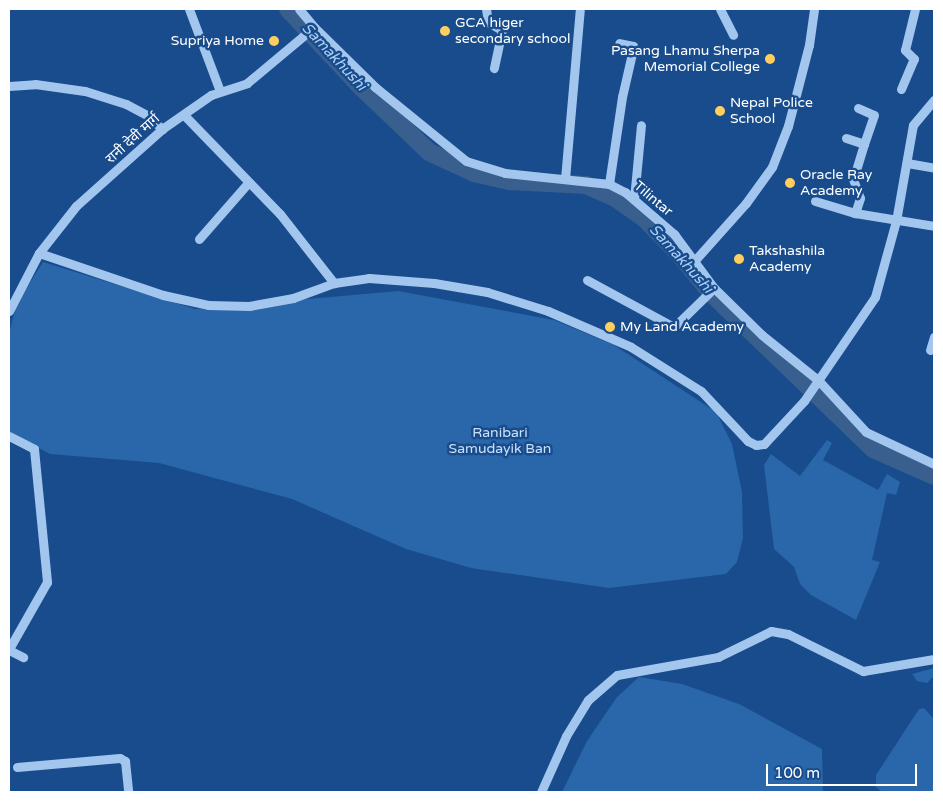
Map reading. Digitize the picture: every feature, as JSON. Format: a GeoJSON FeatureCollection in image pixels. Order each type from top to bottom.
{"type":"FeatureCollection","features":[{"type":"Feature","properties":{"kind":"street"},"geometry":{"type":"LineString","coordinates":[[189,9],[220,91]]}},
{"type":"Feature","properties":{"kind":"street","name":"Tilintar"},"geometry":{"type":"LineString","coordinates":[[299,9],[314,27],[375,87],[466,161],[506,173],[609,184],[634,199],[674,234],[696,259],[714,288],[762,335],[819,381],[866,432],[880,441],[934,464]]}},
{"type":"Feature","properties":{"kind":"street"},"geometry":{"type":"LineString","coordinates":[[486,9],[488,22],[502,30],[494,68]]}},
{"type":"Feature","properties":{"kind":"street"},"geometry":{"type":"LineString","coordinates":[[565,179],[580,9]]}},
{"type":"Feature","properties":{"kind":"street"},"geometry":{"type":"LineString","coordinates":[[720,9],[732,36]]}},
{"type":"Feature","properties":{"kind":"street"},"geometry":{"type":"LineString","coordinates":[[696,259],[746,203],[772,167],[788,126],[809,45],[814,9]]}},
{"type":"Feature","properties":{"kind":"street"},"geometry":{"type":"LineString","coordinates":[[901,89],[914,59],[905,50],[914,9]]}},
{"type":"Feature","properties":{"kind":"street","name":"रानी देवी मार्ग"},"geometry":{"type":"LineString","coordinates":[[9,306],[39,253],[76,206],[162,128],[220,91],[247,83],[314,27]]}},
{"type":"Feature","properties":{"kind":"street"},"geometry":{"type":"LineString","coordinates":[[609,184],[622,97],[633,49],[633,46],[619,43]]}},
{"type":"Feature","properties":{"kind":"street"},"geometry":{"type":"LineString","coordinates":[[9,86],[35,84],[85,91],[126,104],[147,115],[162,128]]}},
{"type":"Feature","properties":{"kind":"street"},"geometry":{"type":"LineString","coordinates":[[39,253],[163,295],[208,304],[258,304],[293,298],[334,283],[369,278],[434,283],[487,292],[548,311],[630,347],[701,392],[748,441],[756,445],[764,444],[819,381],[875,297],[896,221],[913,125],[934,100]]}},
{"type":"Feature","properties":{"kind":"street"},"geometry":{"type":"LineString","coordinates":[[855,214],[860,198],[853,179],[874,115],[858,108]]}},
{"type":"Feature","properties":{"kind":"street"},"geometry":{"type":"LineString","coordinates":[[184,115],[280,214],[334,283]]}},
{"type":"Feature","properties":{"kind":"street"},"geometry":{"type":"LineString","coordinates":[[634,199],[641,125]]}},
{"type":"Feature","properties":{"kind":"street"},"geometry":{"type":"LineString","coordinates":[[846,138],[864,144]]}},
{"type":"Feature","properties":{"kind":"street"},"geometry":{"type":"LineString","coordinates":[[907,163],[934,168]]}},
{"type":"Feature","properties":{"kind":"street"},"geometry":{"type":"LineString","coordinates":[[199,239],[248,183]]}},
{"type":"Feature","properties":{"kind":"street"},"geometry":{"type":"LineString","coordinates":[[815,201],[855,214],[934,226]]}},
{"type":"Feature","properties":{"kind":"street"},"geometry":{"type":"LineString","coordinates":[[587,280],[674,327],[714,288]]}},
{"type":"Feature","properties":{"kind":"street"},"geometry":{"type":"LineString","coordinates":[[930,350],[934,337]]}},
{"type":"Feature","properties":{"kind":"street"},"geometry":{"type":"LineString","coordinates":[[9,436],[34,449],[46,582],[9,649],[23,657]]}},
{"type":"Feature","properties":{"kind":"street"},"geometry":{"type":"LineString","coordinates":[[541,792],[566,736],[588,700],[606,682],[624,673],[718,657],[771,631],[788,634],[863,671],[934,659]]}},
{"type":"Feature","properties":{"kind":"street"},"geometry":{"type":"LineString","coordinates":[[17,767],[120,758],[125,762],[128,792]]}},
{"type":"Feature","properties":{"kind":"green space","name":"Ranibari Samudayik Ban"},"geometry":{"type":"Polygon","coordinates":[[[43,262],[195,309],[398,291],[554,320],[614,345],[716,412],[732,444],[742,492],[743,538],[737,562],[726,574],[609,588],[471,568],[406,549],[292,499],[159,463],[50,454],[9,432],[9,333],[17,303],[43,262]]]}},
{"type":"Feature","properties":{"kind":"green space"},"geometry":{"type":"Polygon","coordinates":[[[827,440],[832,443],[823,460],[878,490],[887,474],[900,482],[896,495],[887,493],[872,560],[880,562],[856,620],[811,595],[800,584],[794,567],[774,549],[764,465],[771,454],[800,476],[827,440]]]}},
{"type":"Feature","properties":{"kind":"green space"},"geometry":{"type":"Polygon","coordinates":[[[934,668],[934,676],[927,683],[917,681],[912,674],[934,668]]]}},
{"type":"Feature","properties":{"kind":"green space"},"geometry":{"type":"Polygon","coordinates":[[[639,677],[682,684],[739,704],[822,749],[823,792],[562,792],[587,741],[617,697],[639,677]]]}},
{"type":"Feature","properties":{"kind":"green space"},"geometry":{"type":"Polygon","coordinates":[[[924,708],[934,719],[934,792],[882,792],[876,787],[876,775],[919,709],[924,708]]]}},
{"type":"Feature","properties":{"kind":"waterway","name":"Samakhushi"},"geometry":{"type":"LineString","coordinates":[[288,9],[359,85],[429,152],[474,173],[510,181],[586,185],[615,198],[645,219],[680,255],[712,294],[873,449],[934,476]]}},
{"type":"Feature","properties":{"kind":"place","name":"GCA higer secondary school"},"geometry":{"type":"Point","coordinates":[445,31]}},
{"type":"Feature","properties":{"kind":"place","name":"Supriya Home"},"geometry":{"type":"Point","coordinates":[274,41]}},
{"type":"Feature","properties":{"kind":"place","name":"Pasang Lhamu Sherpa Memorial College"},"geometry":{"type":"Point","coordinates":[770,59]}},
{"type":"Feature","properties":{"kind":"place","name":"Nepal Police School"},"geometry":{"type":"Point","coordinates":[720,111]}},
{"type":"Feature","properties":{"kind":"place","name":"Oracle Ray Academy"},"geometry":{"type":"Point","coordinates":[790,183]}},
{"type":"Feature","properties":{"kind":"place","name":"Takshashila Academy"},"geometry":{"type":"Point","coordinates":[739,259]}},
{"type":"Feature","properties":{"kind":"place","name":"My Land Academy"},"geometry":{"type":"Point","coordinates":[610,327]}}]}
